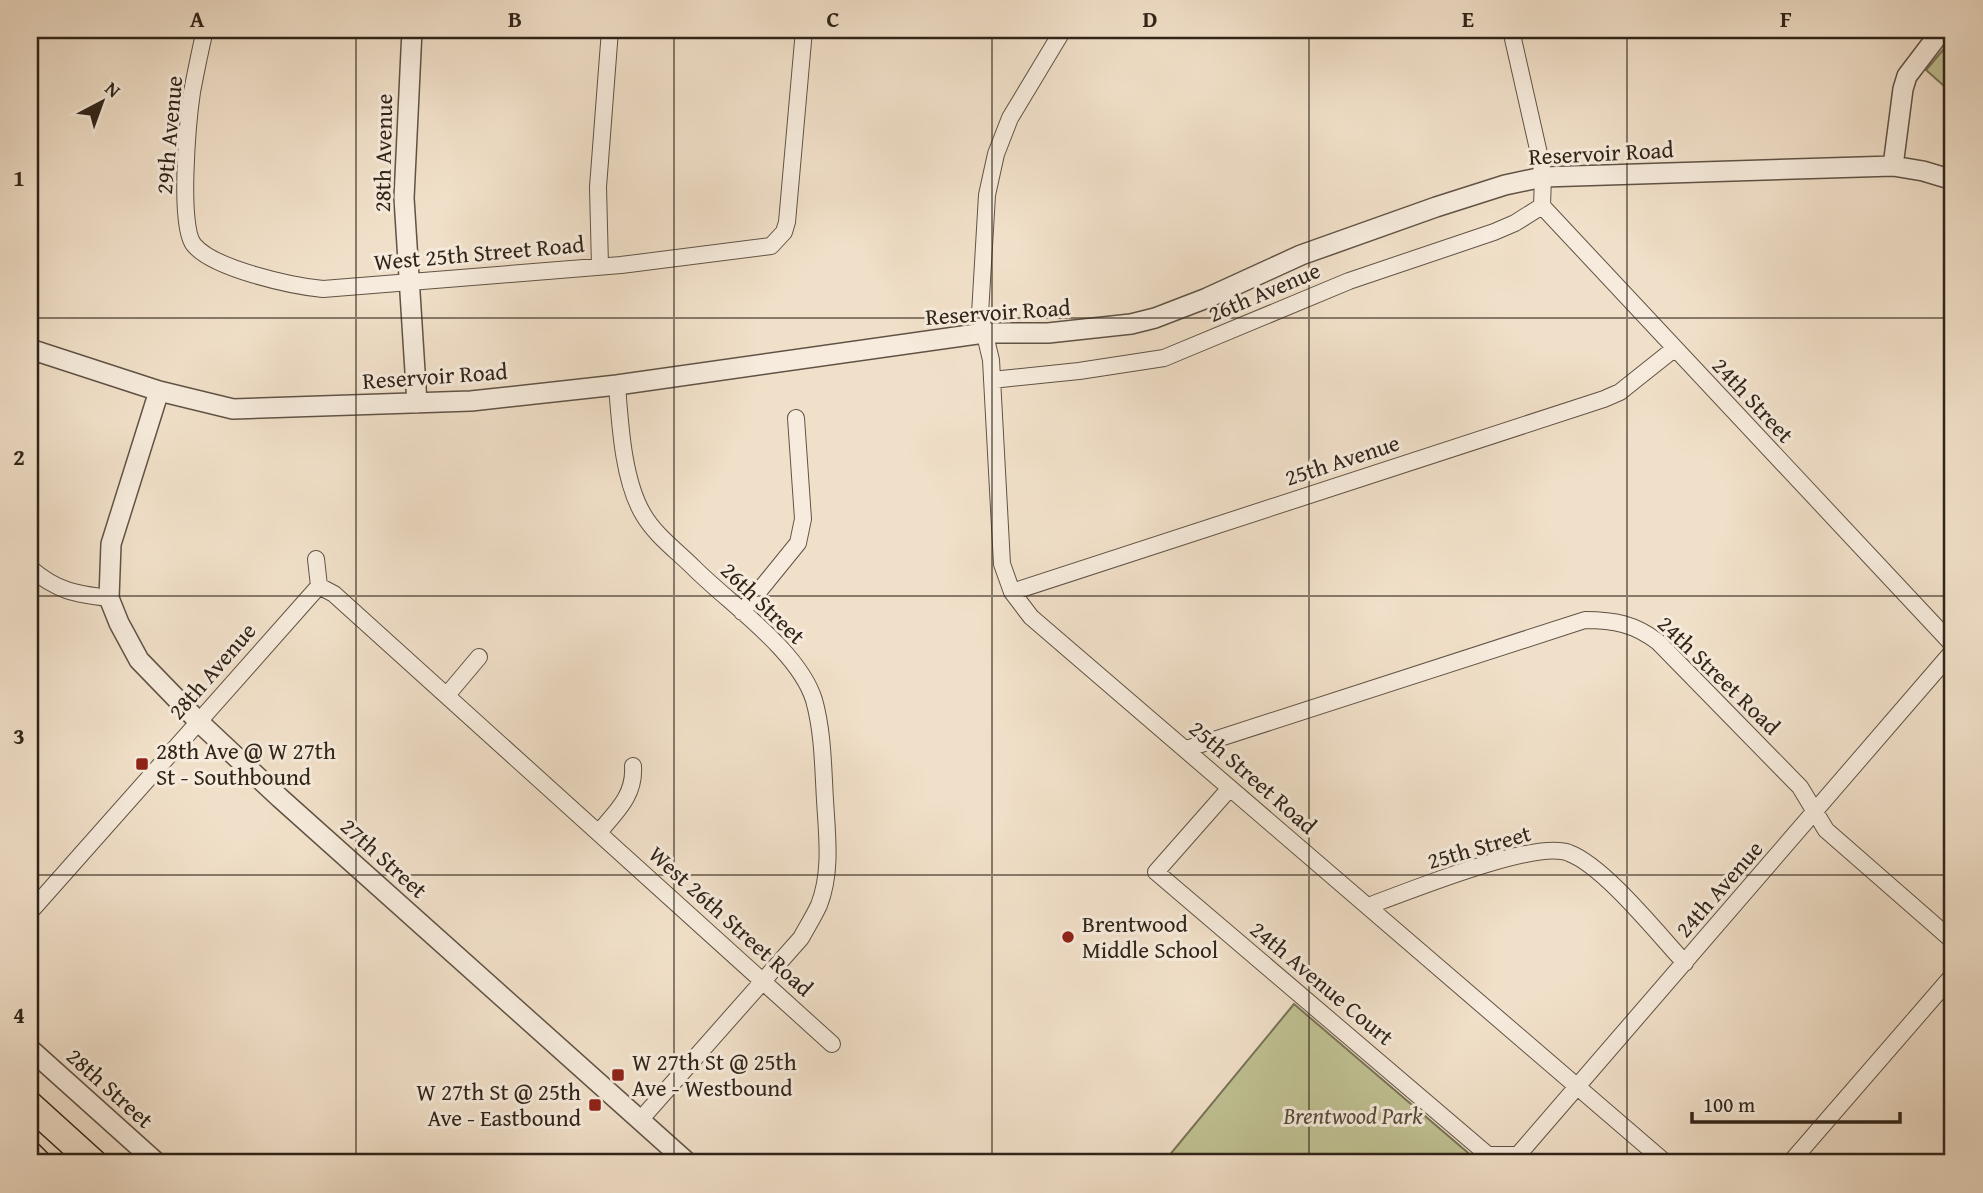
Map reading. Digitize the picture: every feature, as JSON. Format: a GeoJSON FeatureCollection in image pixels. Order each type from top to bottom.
{"type":"FeatureCollection","features":[{"type":"Feature","properties":{"kind":"highway"},"geometry":{"type":"LineString","coordinates":[[30,1104],[94,1163]]}},
{"type":"Feature","properties":{"kind":"highway"},"geometry":{"type":"LineString","coordinates":[[30,1156],[38,1163]]}},
{"type":"Feature","properties":{"kind":"street","name":"29th Avenue"},"geometry":{"type":"LineString","coordinates":[[192,244],[187,232],[186,156],[192,95],[205,30]]}},
{"type":"Feature","properties":{"kind":"street","name":"28th Avenue"},"geometry":{"type":"LineString","coordinates":[[412,30],[404,186],[417,403]]}},
{"type":"Feature","properties":{"kind":"street"},"geometry":{"type":"LineString","coordinates":[[600,266],[598,187],[610,30]]}},
{"type":"Feature","properties":{"kind":"street","name":"West 25th Street Road"},"geometry":{"type":"LineString","coordinates":[[192,244],[219,261],[296,287],[323,289],[600,266],[764,248],[777,242],[787,222],[804,30]]}},
{"type":"Feature","properties":{"kind":"street","name":"25th Street Road"},"geometry":{"type":"LineString","coordinates":[[1063,30],[1010,118],[996,154],[987,195],[980,314],[991,360],[1002,564],[1012,592],[1031,617],[1667,1163]]}},
{"type":"Feature","properties":{"kind":"street"},"geometry":{"type":"LineString","coordinates":[[1511,30],[1543,177],[1542,206]]}},
{"type":"Feature","properties":{"kind":"street"},"geometry":{"type":"LineString","coordinates":[[1893,166],[1907,76],[1942,30]]}},
{"type":"Feature","properties":{"kind":"street","name":"Reservoir Road"},"geometry":{"type":"LineString","coordinates":[[30,349],[159,391],[233,409],[471,401],[617,385],[984,333],[1106,329],[1155,318],[1207,298],[1301,255],[1436,207],[1505,185],[1543,177],[1893,166],[1953,180]]}},
{"type":"Feature","properties":{"kind":"street","name":"24th Street"},"geometry":{"type":"LineString","coordinates":[[1542,206],[1953,645]]}},
{"type":"Feature","properties":{"kind":"street","name":"26th Avenue"},"geometry":{"type":"LineString","coordinates":[[992,380],[1079,371],[1164,358],[1349,281],[1494,232],[1542,206]]}},
{"type":"Feature","properties":{"kind":"street","name":"25th Avenue"},"geometry":{"type":"LineString","coordinates":[[1012,592],[1604,399],[1620,392],[1674,349]]}},
{"type":"Feature","properties":{"kind":"street","name":"26th Street"},"geometry":{"type":"LineString","coordinates":[[617,385],[627,463],[633,491],[642,513],[662,536],[792,660],[813,698],[823,768],[828,859],[825,883],[818,906],[801,938],[764,981]]}},
{"type":"Feature","properties":{"kind":"street","name":"27th Street"},"geometry":{"type":"LineString","coordinates":[[159,391],[111,544],[109,598],[139,660],[200,723],[398,905],[688,1163]]}},
{"type":"Feature","properties":{"kind":"street"},"geometry":{"type":"LineString","coordinates":[[742,612],[798,543],[803,519],[796,418]]}},
{"type":"Feature","properties":{"kind":"street"},"geometry":{"type":"LineString","coordinates":[[316,559],[319,586]]}},
{"type":"Feature","properties":{"kind":"street"},"geometry":{"type":"LineString","coordinates":[[30,568],[48,583],[73,594],[109,598]]}},
{"type":"Feature","properties":{"kind":"street","name":"28th Avenue"},"geometry":{"type":"LineString","coordinates":[[30,912],[319,586]]}},
{"type":"Feature","properties":{"kind":"street","name":"West 26th Street Road"},"geometry":{"type":"LineString","coordinates":[[319,586],[334,594],[832,1044]]}},
{"type":"Feature","properties":{"kind":"street","name":"24th Street Road"},"geometry":{"type":"LineString","coordinates":[[1186,749],[1538,634],[1586,620],[1611,620],[1634,626],[1658,642],[1800,787],[1826,830],[1953,940]]}},
{"type":"Feature","properties":{"kind":"street","name":"24th Avenue"},"geometry":{"type":"LineString","coordinates":[[1518,1155],[1953,651]]}},
{"type":"Feature","properties":{"kind":"street"},"geometry":{"type":"LineString","coordinates":[[447,695],[480,657]]}},
{"type":"Feature","properties":{"kind":"street"},"geometry":{"type":"LineString","coordinates":[[599,832],[628,798],[634,777],[633,766]]}},
{"type":"Feature","properties":{"kind":"street","name":"24th Avenue Court"},"geometry":{"type":"LineString","coordinates":[[1230,788],[1156,872],[1488,1155],[1518,1155]]}},
{"type":"Feature","properties":{"kind":"street","name":"25th Street"},"geometry":{"type":"LineString","coordinates":[[1368,906],[1516,855],[1566,851],[1602,875],[1685,963]]}},
{"type":"Feature","properties":{"kind":"street"},"geometry":{"type":"LineString","coordinates":[[1790,1163],[1953,975]]}},
{"type":"Feature","properties":{"kind":"street"},"geometry":{"type":"LineString","coordinates":[[640,1119],[764,981]]}},
{"type":"Feature","properties":{"kind":"street","name":"28th Street"},"geometry":{"type":"LineString","coordinates":[[30,1049],[158,1163]]}},
{"type":"Feature","properties":{"kind":"green space"},"geometry":{"type":"Polygon","coordinates":[[[1953,38],[1953,94],[1926,70],[1953,38]]]}},
{"type":"Feature","properties":{"kind":"green space","name":"Brentwood Park"},"geometry":{"type":"Polygon","coordinates":[[[1294,1004],[1480,1163],[1163,1163],[1294,1004]]]}},
{"type":"Feature","properties":{"kind":"place","name":"28th Ave @ W 27th St - Southbound"},"geometry":{"type":"Point","coordinates":[142,764]}},
{"type":"Feature","properties":{"kind":"place","name":"Brentwood Middle School"},"geometry":{"type":"Point","coordinates":[1068,937]}},
{"type":"Feature","properties":{"kind":"place","name":"W 27th St @ 25th Ave - Westbound"},"geometry":{"type":"Point","coordinates":[618,1075]}},
{"type":"Feature","properties":{"kind":"place","name":"W 27th St @ 25th Ave - Eastbound"},"geometry":{"type":"Point","coordinates":[595,1105]}}]}
